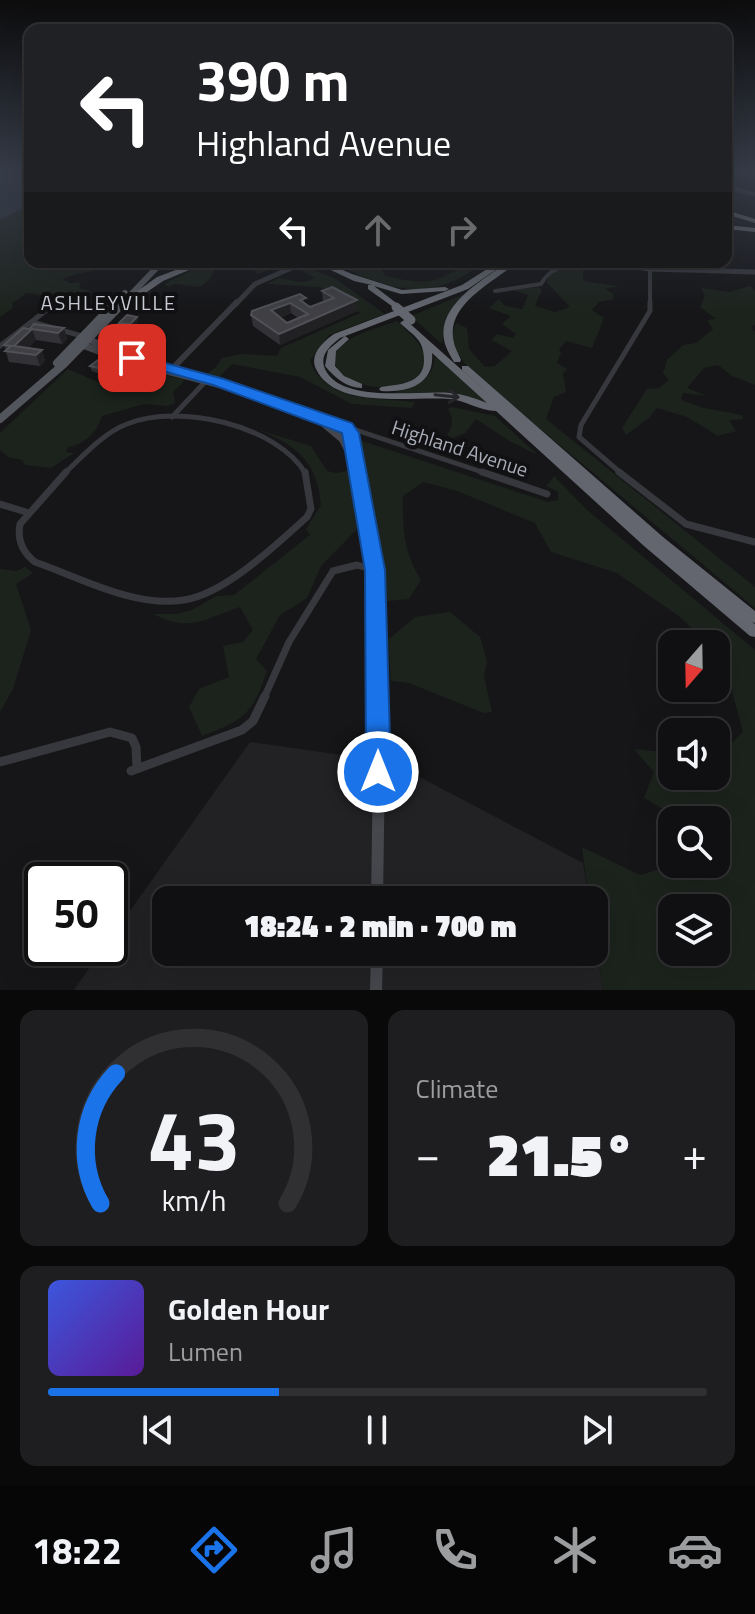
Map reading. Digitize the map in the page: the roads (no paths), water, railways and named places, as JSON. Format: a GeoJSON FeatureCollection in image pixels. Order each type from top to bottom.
{"type":"FeatureCollection","features":[{"type":"Feature","properties":{"kind":"highway"},"geometry":{"type":"LineString","coordinates":[[732,226],[755,227]]}},
{"type":"Feature","properties":{"kind":"highway"},"geometry":{"type":"LineString","coordinates":[[125,303],[160,279],[188,268]]}},
{"type":"Feature","properties":{"kind":"highway"},"geometry":{"type":"LineString","coordinates":[[321,268],[354,283],[393,308]]}},
{"type":"Feature","properties":{"kind":"highway"},"geometry":{"type":"LineString","coordinates":[[327,268],[386,289],[411,293],[443,290],[484,279]]}},
{"type":"Feature","properties":{"kind":"highway"},"geometry":{"type":"LineString","coordinates":[[457,360],[446,340],[448,321],[496,268]]}},
{"type":"Feature","properties":{"kind":"highway"},"geometry":{"type":"LineString","coordinates":[[425,342],[430,356],[429,369],[420,379],[402,387],[378,389],[357,386],[337,375],[329,363],[332,350],[350,336],[484,279],[503,268]]}},
{"type":"Feature","properties":{"kind":"highway"},"geometry":{"type":"LineString","coordinates":[[353,276],[457,360],[659,540],[755,618]]}},
{"type":"Feature","properties":{"kind":"highway"},"geometry":{"type":"LineString","coordinates":[[484,279],[337,336],[321,351],[320,366],[331,382],[353,392],[375,396],[457,397],[483,405],[511,420]]}},
{"type":"Feature","properties":{"kind":"highway"},"geometry":{"type":"LineString","coordinates":[[407,321],[425,342],[639,536],[755,632]]}},
{"type":"Feature","properties":{"kind":"main road"},"geometry":{"type":"LineString","coordinates":[[0,419],[83,341],[150,268]]}},
{"type":"Feature","properties":{"kind":"main road"},"geometry":{"type":"LineString","coordinates":[[0,413],[125,303],[157,268]]}},
{"type":"Feature","properties":{"kind":"main road","name":"Highland Avenue"},"geometry":{"type":"LineString","coordinates":[[83,341],[114,357],[226,386],[351,430]]}},
{"type":"Feature","properties":{"kind":"main road","name":"Highland Avenue"},"geometry":{"type":"LineString","coordinates":[[171,370],[226,386]]}},
{"type":"Feature","properties":{"kind":"main road"},"geometry":{"type":"LineString","coordinates":[[308,414],[339,436],[358,470]]}},
{"type":"Feature","properties":{"kind":"main road"},"geometry":{"type":"LineString","coordinates":[[339,436],[351,430],[375,570],[379,743],[377,886]]}},
{"type":"Feature","properties":{"kind":"main road"},"geometry":{"type":"LineString","coordinates":[[376,990],[377,966]]}},
{"type":"Feature","properties":{"kind":"street"},"geometry":{"type":"LineString","coordinates":[[171,370],[255,284],[297,268]]}},
{"type":"Feature","properties":{"kind":"street"},"geometry":{"type":"LineString","coordinates":[[495,291],[541,284],[548,268]]}},
{"type":"Feature","properties":{"kind":"street"},"geometry":{"type":"LineString","coordinates":[[596,268],[624,268]]}},
{"type":"Feature","properties":{"kind":"street"},"geometry":{"type":"LineString","coordinates":[[641,268],[755,272]]}},
{"type":"Feature","properties":{"kind":"street"},"geometry":{"type":"LineString","coordinates":[[650,269],[650,311],[581,425],[579,437],[686,524],[755,542]]}},
{"type":"Feature","properties":{"kind":"street"},"geometry":{"type":"LineString","coordinates":[[0,346],[48,309]]}},
{"type":"Feature","properties":{"kind":"street"},"geometry":{"type":"LineString","coordinates":[[32,322],[76,332],[83,341]]}},
{"type":"Feature","properties":{"kind":"street"},"geometry":{"type":"LineString","coordinates":[[172,417],[174,411],[205,382]]}},
{"type":"Feature","properties":{"kind":"street"},"geometry":{"type":"LineString","coordinates":[[172,417],[211,418],[274,442],[301,464],[307,476],[311,503],[307,517],[251,563],[188,600],[154,598],[127,592],[35,562],[26,555],[19,542],[19,525],[26,512],[120,426],[140,420],[172,417]]}},
{"type":"Feature","properties":{"kind":"street","name":"Highland Avenue"},"geometry":{"type":"LineString","coordinates":[[351,430],[547,494]]}},
{"type":"Feature","properties":{"kind":"street"},"geometry":{"type":"LineString","coordinates":[[0,504],[26,512]]}},
{"type":"Feature","properties":{"kind":"street"},"geometry":{"type":"LineString","coordinates":[[0,762],[110,732],[132,738],[136,747],[134,770],[242,730],[253,721],[289,642],[333,571],[357,565],[375,570]]}},
{"type":"Feature","properties":{"kind":"district","name":"ASHLEYVILLE"},"geometry":{"type":"Point","coordinates":[109,302]}}]}
